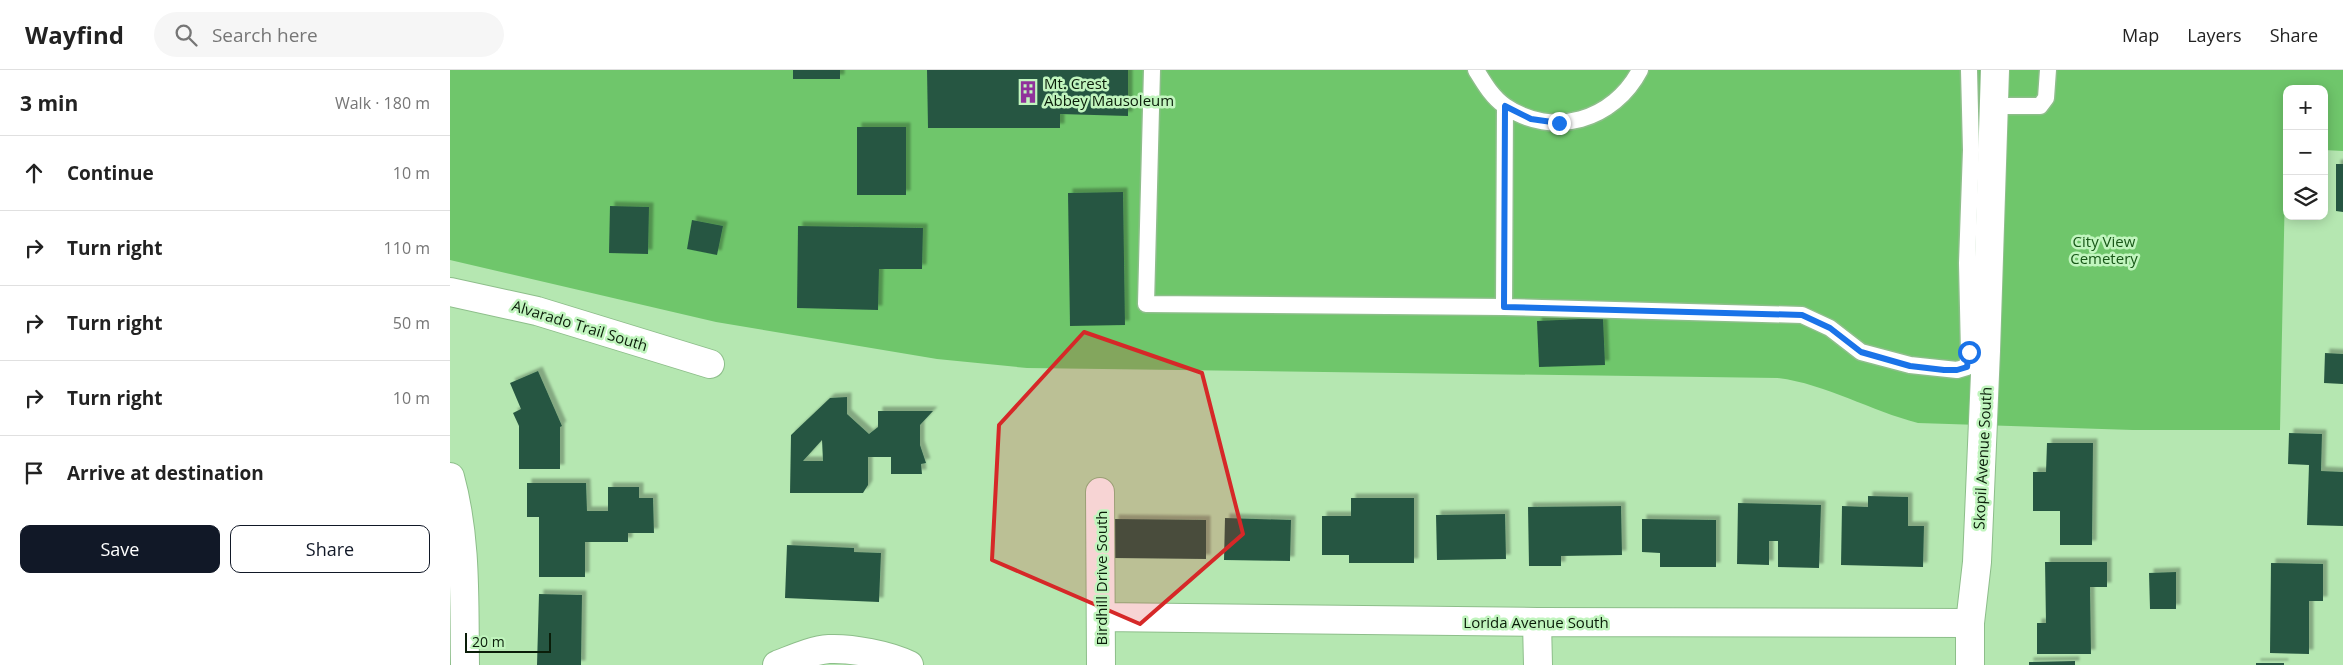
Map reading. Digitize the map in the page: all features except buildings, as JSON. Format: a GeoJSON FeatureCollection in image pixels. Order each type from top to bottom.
{"type":"FeatureCollection","features":[{"type":"Feature","properties":{"kind":"street","name":"Skopil Avenue South"},"geometry":{"type":"LineString","coordinates":[[1970,665],[1970,623],[1977,552],[1995,70]]}},
{"type":"Feature","properties":{"kind":"street","name":"Alvarado Trail South"},"geometry":{"type":"LineString","coordinates":[[450,292],[537,311],[710,364]]}},
{"type":"Feature","properties":{"kind":"street"},"geometry":{"type":"LineString","coordinates":[[450,477],[463,537],[465,665]]}},
{"type":"Feature","properties":{"kind":"street","name":"Birdhill Drive South"},"geometry":{"type":"LineString","coordinates":[[1100,492],[1101,665]]}},
{"type":"Feature","properties":{"kind":"street","name":"Lorida Avenue South"},"geometry":{"type":"LineString","coordinates":[[1102,617],[1537,622],[1970,623]]}},
{"type":"Feature","properties":{"kind":"street"},"geometry":{"type":"LineString","coordinates":[[1537,622],[1538,665]]}},
{"type":"Feature","properties":{"kind":"street"},"geometry":{"type":"LineString","coordinates":[[777,665],[794,658],[829,650],[882,656],[899,660],[909,665]]}},
{"type":"Feature","properties":{"kind":"lane"},"geometry":{"type":"LineString","coordinates":[[1152,70],[1146,304],[1504,307],[1802,315],[1830,328],[1861,352],[1910,366],[1950,370],[1967,367],[1969,352],[1967,263],[1971,150],[1969,70]]}},
{"type":"Feature","properties":{"kind":"lane"},"geometry":{"type":"LineString","coordinates":[[1476,70],[1486,88],[1505,106],[1531,119],[1559,123],[1586,118],[1612,106],[1632,86],[1640,70]]}},
{"type":"Feature","properties":{"kind":"lane"},"geometry":{"type":"LineString","coordinates":[[1994,106],[2040,106],[2046,98],[2048,70]]}},
{"type":"Feature","properties":{"kind":"lane"},"geometry":{"type":"LineString","coordinates":[[1504,307],[1505,106]]}},
{"type":"Feature","properties":{"kind":"highlighted area"},"geometry":{"type":"Polygon","coordinates":[[[1084,332],[1202,373],[1243,534],[1140,624],[992,560],[999,425],[1084,332]]]}},
{"type":"Feature","properties":{"kind":"green space","name":"City View Cemetery"},"geometry":{"type":"Polygon","coordinates":[[[450,70],[2343,70],[2343,151],[2328,150],[2328,85],[2283,85],[2284,220],[2280,430],[2133,430],[1918,423],[1814,386],[1778,378],[1027,368],[937,359],[716,322],[450,260],[450,70]]]}},
{"type":"Feature","properties":{"kind":"place","name":"Mt. Crest Abbey Mausoleum"},"geometry":{"type":"Point","coordinates":[1028,92]}},
{"type":"Feature","properties":{"kind":"route"},"geometry":{"type":"LineString","coordinates":[[1559,123],[1531,119],[1505,106],[1504,307],[1802,315],[1830,328],[1861,352],[1910,366],[1957,370],[1967,367],[1969,352]]}}]}
